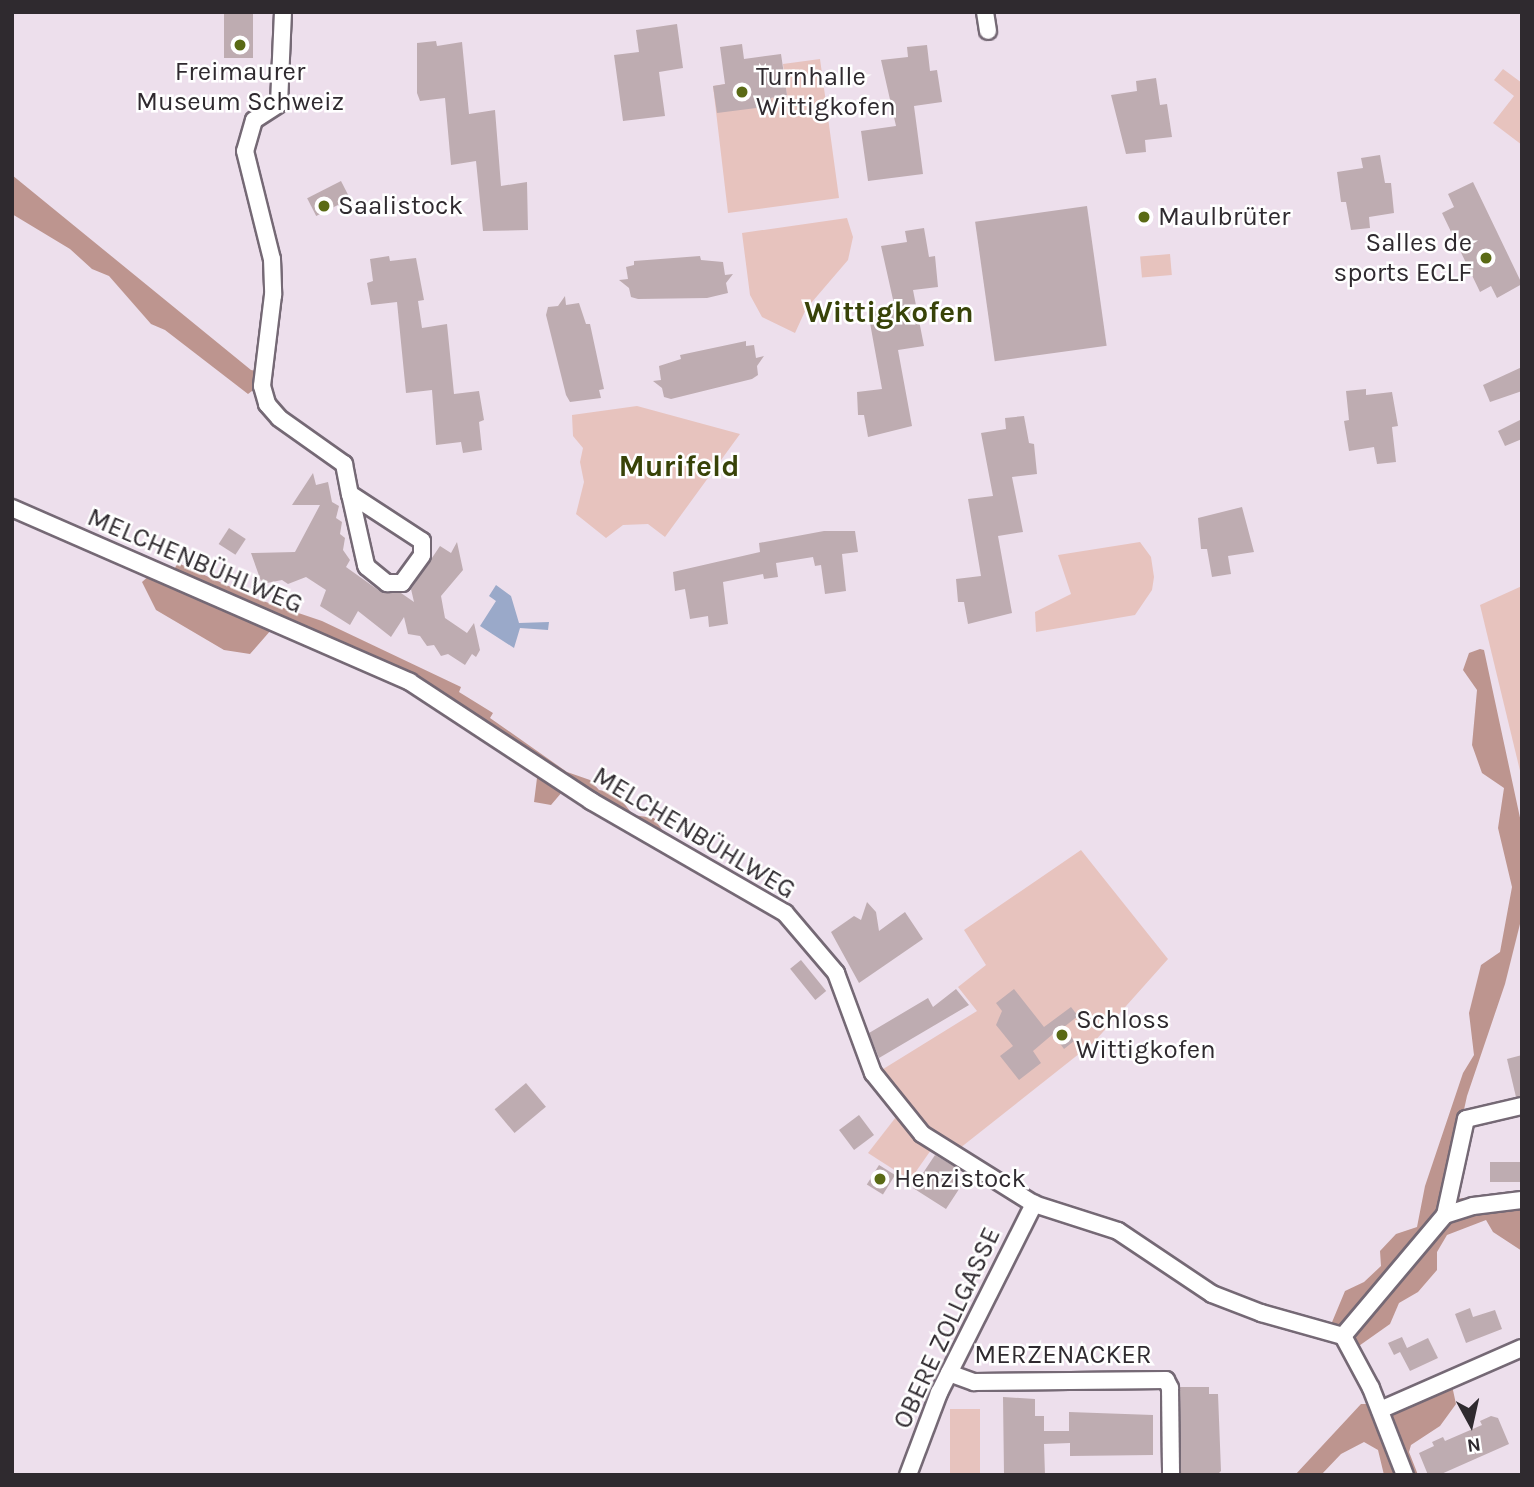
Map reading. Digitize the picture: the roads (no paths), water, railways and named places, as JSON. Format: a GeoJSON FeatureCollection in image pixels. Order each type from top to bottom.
{"type":"FeatureCollection","features":[{"type":"Feature","properties":{"kind":"street"},"geometry":{"type":"LineString","coordinates":[[284,12],[279,104],[254,120],[245,151],[272,259],[273,295],[262,386],[267,404],[279,418],[344,464],[367,567],[391,585],[402,583],[422,555],[422,541],[351,494]]}},
{"type":"Feature","properties":{"kind":"street"},"geometry":{"type":"LineString","coordinates":[[985,12],[988,31]]}},
{"type":"Feature","properties":{"kind":"street","name":"MELCHENBÜHLWEG"},"geometry":{"type":"LineString","coordinates":[[12,508],[398,676],[591,801],[785,913],[836,973],[873,1073],[902,1114],[942,1149],[1034,1204],[1118,1231],[1189,1281],[1235,1304],[1343,1336]]}},
{"type":"Feature","properties":{"kind":"street"},"geometry":{"type":"LineString","coordinates":[[1405,1475],[1380,1410],[1343,1336],[1445,1215],[1465,1119],[1522,1106]]}},
{"type":"Feature","properties":{"kind":"street"},"geometry":{"type":"LineString","coordinates":[[1445,1215],[1473,1206],[1522,1200]]}},
{"type":"Feature","properties":{"kind":"street","name":"OBERE ZOLLGASSE"},"geometry":{"type":"LineString","coordinates":[[908,1475],[949,1373],[1034,1204]]}},
{"type":"Feature","properties":{"kind":"street"},"geometry":{"type":"LineString","coordinates":[[1380,1410],[1522,1348]]}},
{"type":"Feature","properties":{"kind":"street","name":"MERZENACKER"},"geometry":{"type":"LineString","coordinates":[[949,1373],[974,1382],[1166,1380],[1170,1388],[1171,1475]]}},
{"type":"Feature","properties":{"kind":"water"},"geometry":{"type":"Polygon","coordinates":[[[496,585],[511,596],[519,623],[549,622],[548,630],[520,628],[514,648],[480,626],[496,601],[489,596],[496,585]]]}},
{"type":"Feature","properties":{"kind":"place","name":"Freimaurer Museum Schweiz"},"geometry":{"type":"Point","coordinates":[240,45]}},
{"type":"Feature","properties":{"kind":"place","name":"Turnhalle Wittigkofen"},"geometry":{"type":"Point","coordinates":[742,92]}},
{"type":"Feature","properties":{"kind":"place","name":"Saalistock"},"geometry":{"type":"Point","coordinates":[324,206]}},
{"type":"Feature","properties":{"kind":"place","name":"Maulbrüter"},"geometry":{"type":"Point","coordinates":[1144,217]}},
{"type":"Feature","properties":{"kind":"place","name":"Salles de sports ECLF"},"geometry":{"type":"Point","coordinates":[1486,258]}},
{"type":"Feature","properties":{"kind":"place","name":"Schloss Wittigkofen"},"geometry":{"type":"Point","coordinates":[1062,1035]}},
{"type":"Feature","properties":{"kind":"place","name":"Henzistock"},"geometry":{"type":"Point","coordinates":[880,1179]}},
{"type":"Feature","properties":{"kind":"district","name":"Wittigkofen"},"geometry":{"type":"Point","coordinates":[889,312]}},
{"type":"Feature","properties":{"kind":"district","name":"Murifeld"},"geometry":{"type":"Point","coordinates":[679,466]}}]}
